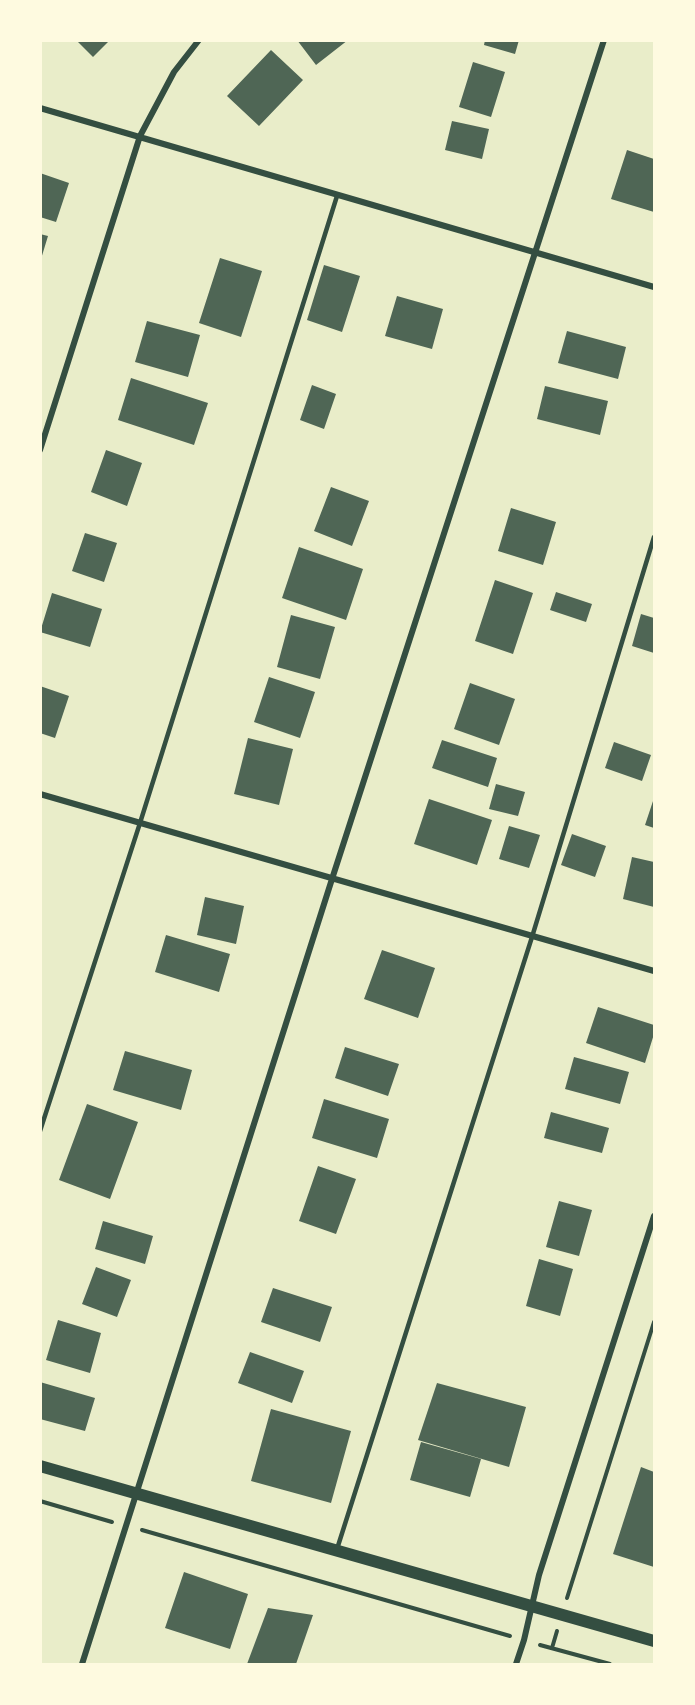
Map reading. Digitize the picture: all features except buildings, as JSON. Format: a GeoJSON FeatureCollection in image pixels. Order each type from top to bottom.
{"type":"FeatureCollection","features":[{"type":"Feature","properties":{"kind":"main road"},"geometry":{"type":"LineString","coordinates":[[40,1466],[654,1641]]}},
{"type":"Feature","properties":{"kind":"street"},"geometry":{"type":"LineString","coordinates":[[40,450],[140,136],[174,72],[199,40]]}},
{"type":"Feature","properties":{"kind":"street"},"geometry":{"type":"LineString","coordinates":[[82,1665],[332,879],[604,40]]}},
{"type":"Feature","properties":{"kind":"street"},"geometry":{"type":"LineString","coordinates":[[40,108],[654,287]]}},
{"type":"Feature","properties":{"kind":"street"},"geometry":{"type":"LineString","coordinates":[[40,794],[654,971]]}},
{"type":"Feature","properties":{"kind":"street"},"geometry":{"type":"LineString","coordinates":[[516,1665],[539,1575],[654,1216]]}},
{"type":"Feature","properties":{"kind":"lane"},"geometry":{"type":"LineString","coordinates":[[40,1131],[140,823],[338,195]]}},
{"type":"Feature","properties":{"kind":"lane"},"geometry":{"type":"LineString","coordinates":[[336,1551],[532,937],[654,537]]}},
{"type":"Feature","properties":{"kind":"path"},"geometry":{"type":"LineString","coordinates":[[552,1648],[654,1322]]}},
{"type":"Feature","properties":{"kind":"path"},"geometry":{"type":"LineString","coordinates":[[40,1501],[610,1665]]}}]}
